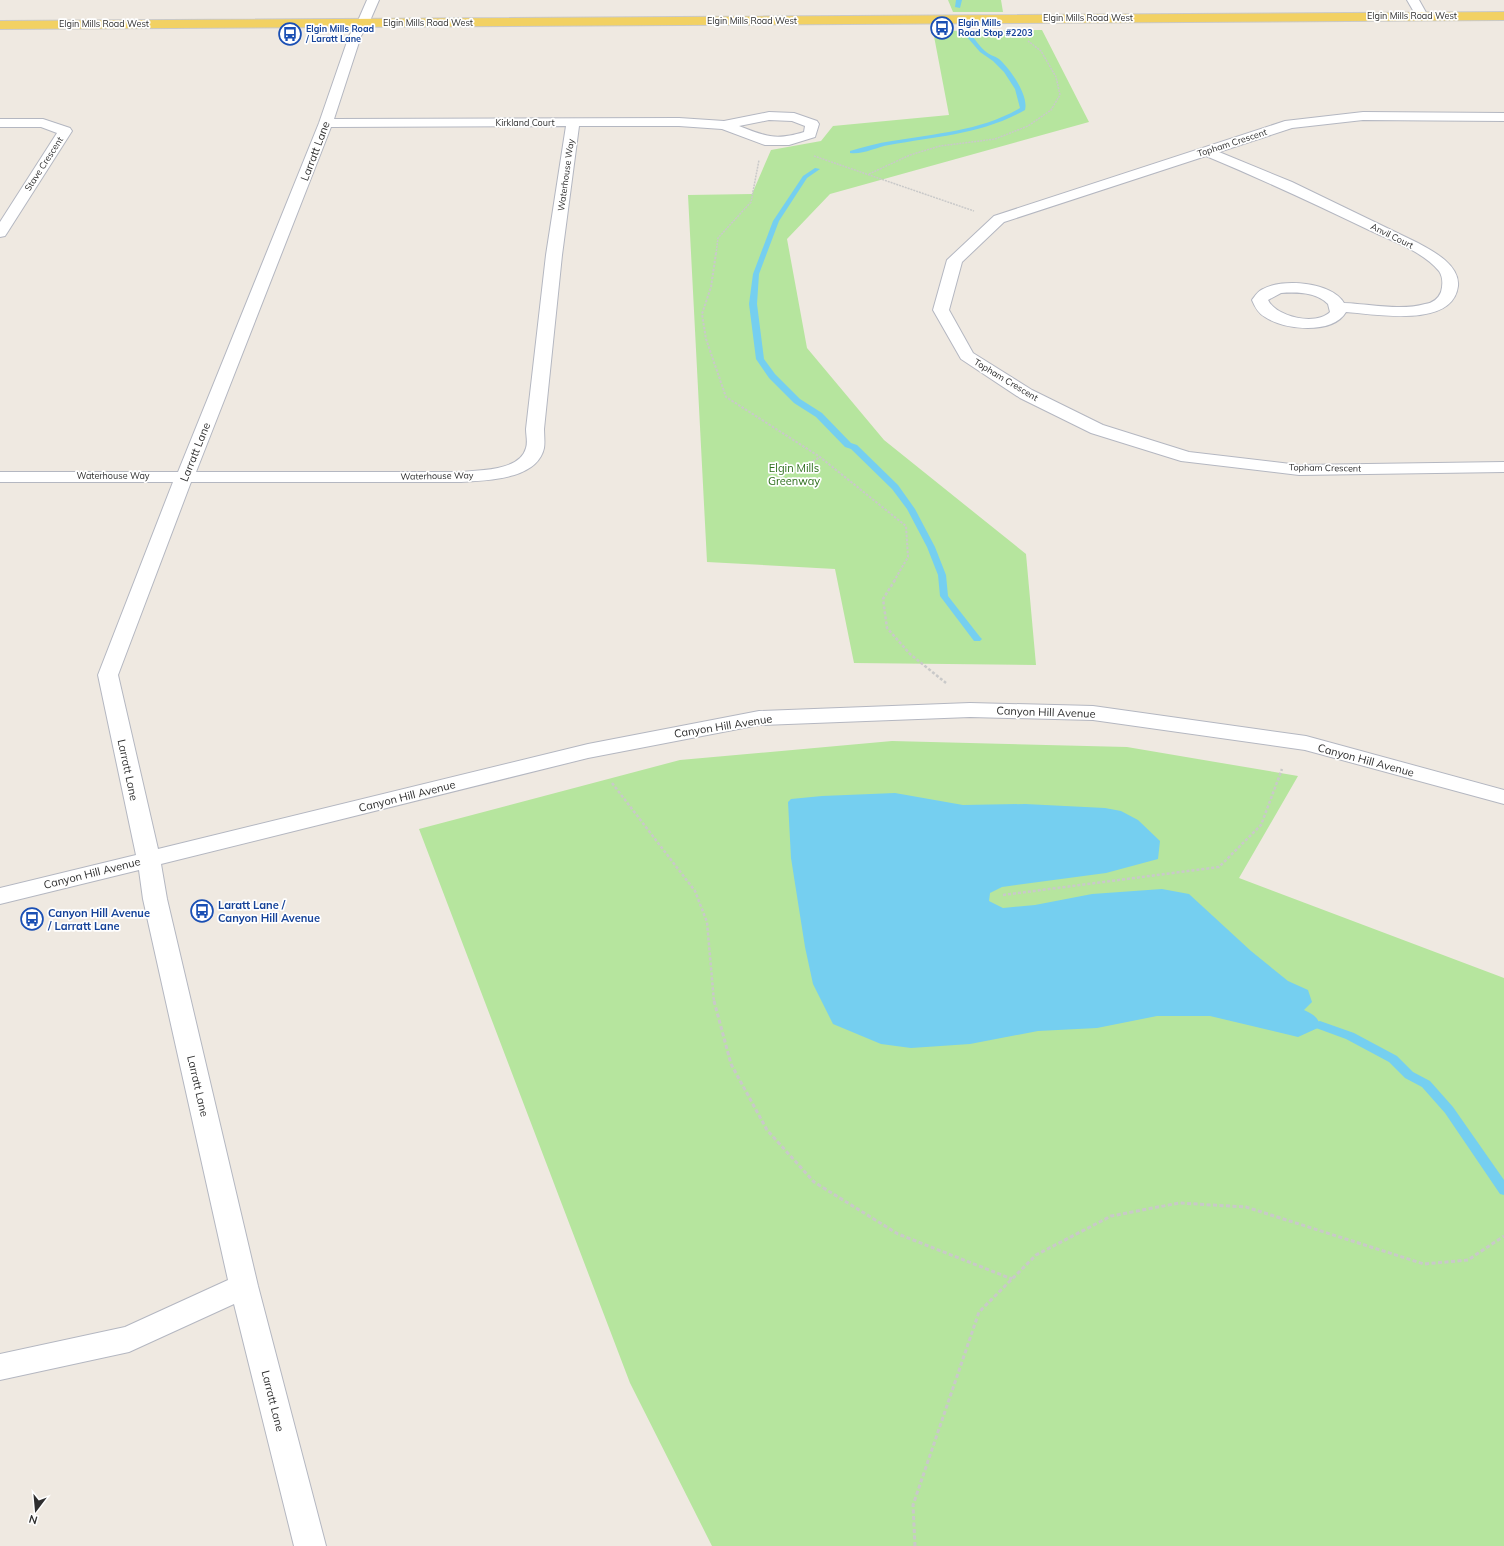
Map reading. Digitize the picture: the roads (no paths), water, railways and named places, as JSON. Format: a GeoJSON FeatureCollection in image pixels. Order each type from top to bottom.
{"type":"FeatureCollection","features":[{"type":"Feature","properties":{"kind":"main road","name":"Elgin Mills Road West"},"geometry":{"type":"LineString","coordinates":[[0,25],[1504,16]]}},
{"type":"Feature","properties":{"kind":"street","name":"Larratt Lane"},"geometry":{"type":"LineString","coordinates":[[310,1546],[244,1286],[155,899],[108,676],[185,476],[326,123],[355,36],[363,23],[373,0]]}},
{"type":"Feature","properties":{"kind":"street"},"geometry":{"type":"LineString","coordinates":[[1413,0],[1422,16]]}},
{"type":"Feature","properties":{"kind":"street","name":"Kirkland Court"},"geometry":{"type":"LineString","coordinates":[[326,123],[679,122],[724,125],[769,116],[794,117],[812,124],[810,134],[789,141],[765,141],[724,125]]}},
{"type":"Feature","properties":{"kind":"street","name":"Topham Crescent"},"geometry":{"type":"LineString","coordinates":[[1504,117],[1363,116],[1290,124],[999,219],[955,260],[941,310],[967,356],[1026,394],[1097,429],[1187,457],[1299,470],[1504,467]]}},
{"type":"Feature","properties":{"kind":"street","name":"Stave Crescent"},"geometry":{"type":"LineString","coordinates":[[0,123],[43,123],[65,131],[0,233]]}},
{"type":"Feature","properties":{"kind":"street","name":"Waterhouse Way"},"geometry":{"type":"LineString","coordinates":[[0,477],[461,477],[501,474],[526,463],[535,451],[535,429],[554,255],[573,123]]}},
{"type":"Feature","properties":{"kind":"street","name":"Anvil Court"},"geometry":{"type":"LineString","coordinates":[[1206,151],[1287,185],[1413,246],[1433,258],[1447,272],[1451,283],[1447,297],[1436,306],[1418,311],[1338,307]]}},
{"type":"Feature","properties":{"kind":"street","name":"Canyon Hill Avenue"},"geometry":{"type":"LineString","coordinates":[[0,896],[588,751],[759,718],[970,710],[1093,713],[1306,743],[1504,797]]}},
{"type":"Feature","properties":{"kind":"street"},"geometry":{"type":"LineString","coordinates":[[0,1367],[129,1339],[244,1286]]}},
{"type":"Feature","properties":{"kind":"water"},"geometry":{"type":"Polygon","coordinates":[[[895,793],[963,805],[1025,804],[1105,808],[1121,811],[1138,820],[1160,841],[1158,859],[1106,873],[1002,887],[990,893],[989,901],[1003,908],[1035,905],[1092,894],[1162,889],[1189,894],[1251,951],[1288,981],[1308,990],[1312,1002],[1304,1010],[1317,1018],[1320,1027],[1298,1037],[1210,1016],[1157,1016],[1097,1028],[1038,1031],[970,1044],[911,1048],[881,1044],[833,1024],[813,984],[805,947],[791,858],[788,802],[791,799],[822,796],[895,793]]]}},
{"type":"Feature","properties":{"kind":"waterway"},"geometry":{"type":"LineString","coordinates":[[958,7],[959,0]]}},
{"type":"Feature","properties":{"kind":"waterway"},"geometry":{"type":"LineString","coordinates":[[852,152],[889,143],[944,135],[977,128],[1009,117],[1023,109],[1018,89],[1011,77],[1002,66],[985,54],[969,36]]}},
{"type":"Feature","properties":{"kind":"waterway"},"geometry":{"type":"LineString","coordinates":[[817,169],[805,177],[776,221],[756,274],[753,304],[760,359],[772,376],[797,401],[819,415],[848,445],[854,447],[895,487],[911,509],[931,547],[942,575],[944,596],[977,639]]}},
{"type":"Feature","properties":{"kind":"waterway"},"geometry":{"type":"LineString","coordinates":[[1320,1025],[1350,1036],[1393,1059],[1409,1075],[1426,1084],[1449,1110],[1504,1190]]}},
{"type":"Feature","properties":{"kind":"place","name":"Elgin Mills Road Stop #2203"},"geometry":{"type":"Point","coordinates":[942,28]}},
{"type":"Feature","properties":{"kind":"place","name":"Elgin Mills Road / Laratt Lane"},"geometry":{"type":"Point","coordinates":[290,34]}},
{"type":"Feature","properties":{"kind":"place","name":"Laratt Lane / Canyon Hill Avenue"},"geometry":{"type":"Point","coordinates":[202,911]}},
{"type":"Feature","properties":{"kind":"place","name":"Canyon Hill Avenue / Larratt Lane"},"geometry":{"type":"Point","coordinates":[32,919]}},
{"type":"Feature","properties":{"kind":"park label","name":"Elgin Mills Greenway"},"geometry":{"type":"Point","coordinates":[794,474]}}]}
